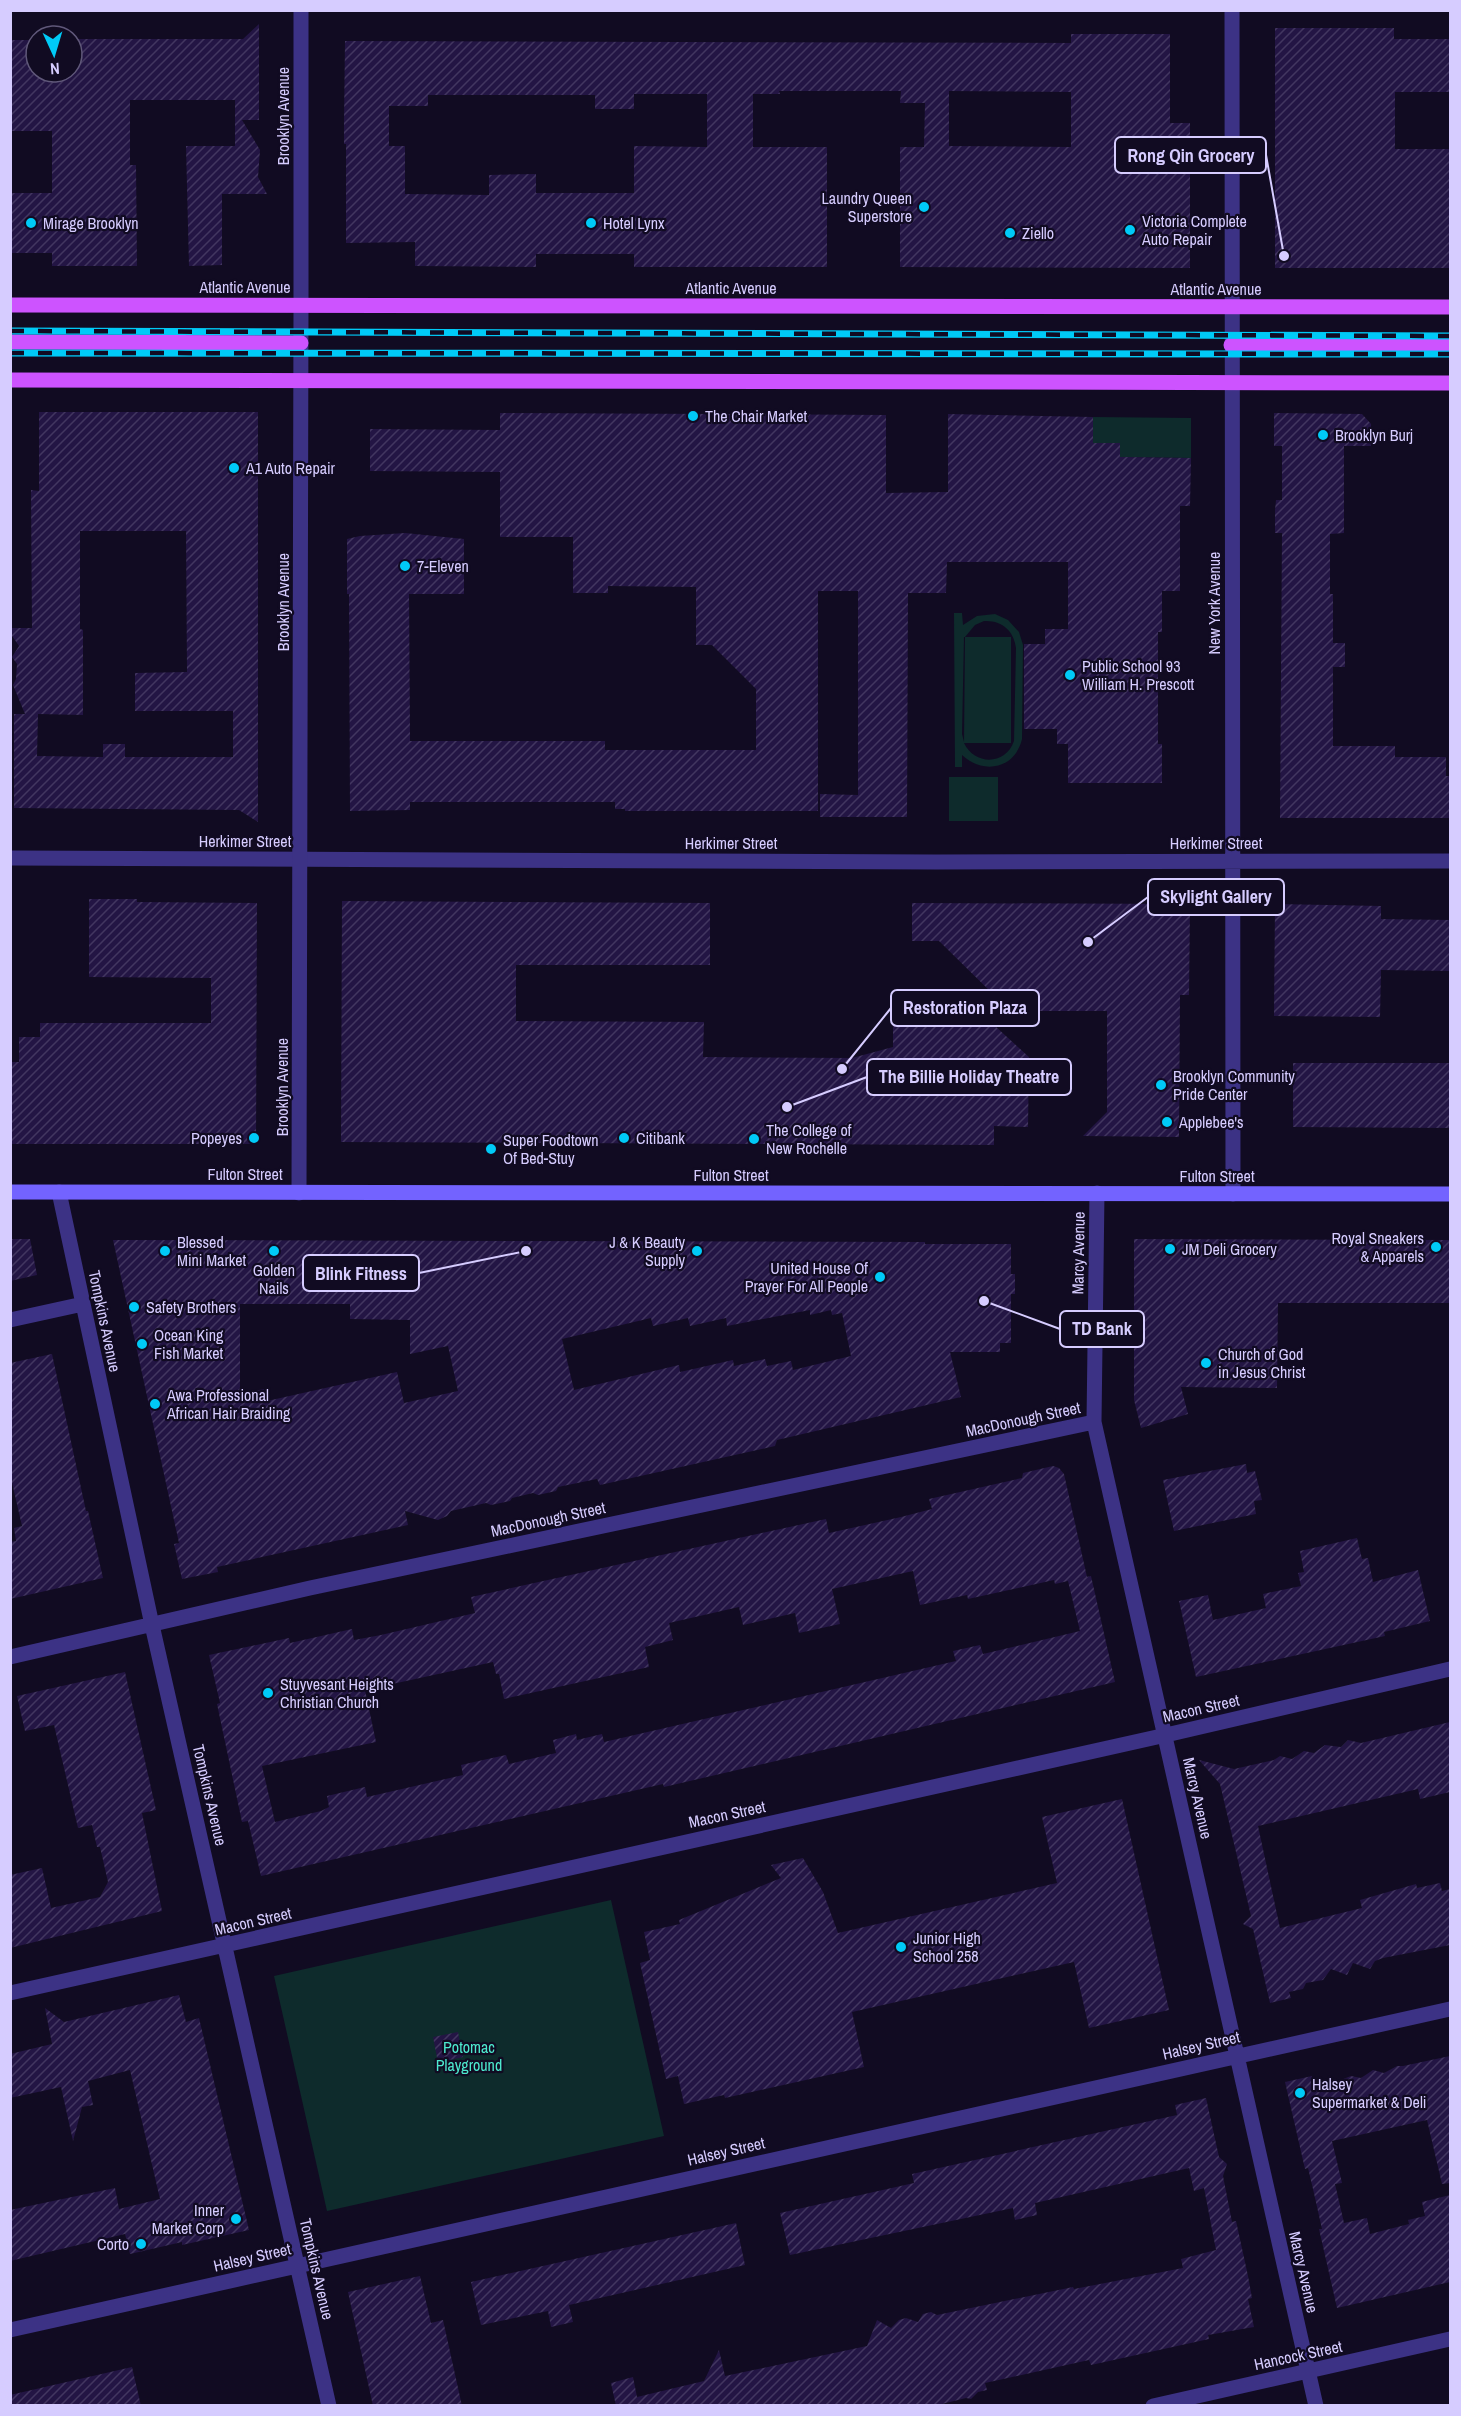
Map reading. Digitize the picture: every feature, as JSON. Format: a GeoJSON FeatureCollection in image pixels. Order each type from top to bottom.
{"type":"FeatureCollection","features":[{"type":"Feature","properties":{"kind":"main road","name":"Atlantic Avenue"},"geometry":{"type":"LineString","coordinates":[[10,305],[1450,307]]}},
{"type":"Feature","properties":{"kind":"main road"},"geometry":{"type":"LineString","coordinates":[[10,342],[301,343]]}},
{"type":"Feature","properties":{"kind":"main road"},"geometry":{"type":"LineString","coordinates":[[1231,345],[1450,345]]}},
{"type":"Feature","properties":{"kind":"main road"},"geometry":{"type":"LineString","coordinates":[[10,380],[1450,383]]}},
{"type":"Feature","properties":{"kind":"main road","name":"Fulton Street"},"geometry":{"type":"LineString","coordinates":[[10,1192],[1450,1194]]}},
{"type":"Feature","properties":{"kind":"street","name":"Brooklyn Avenue"},"geometry":{"type":"LineString","coordinates":[[299,1192],[301,10]]}},
{"type":"Feature","properties":{"kind":"street","name":"New York Avenue"},"geometry":{"type":"LineString","coordinates":[[1233,10],[1231,345],[1233,1194]]}},
{"type":"Feature","properties":{"kind":"street","name":"Herkimer Street"},"geometry":{"type":"LineString","coordinates":[[10,858],[936,862],[1450,861]]}},
{"type":"Feature","properties":{"kind":"street","name":"Tompkins Avenue"},"geometry":{"type":"LineString","coordinates":[[59,1192],[153,1625],[227,1945],[329,2406]]}},
{"type":"Feature","properties":{"kind":"street","name":"Marcy Avenue"},"geometry":{"type":"LineString","coordinates":[[1097,1193],[1094,1422],[1316,2406]]}},
{"type":"Feature","properties":{"kind":"street"},"geometry":{"type":"LineString","coordinates":[[10,1320],[83,1304]]}},
{"type":"Feature","properties":{"kind":"street","name":"MacDonough Street"},"geometry":{"type":"LineString","coordinates":[[10,1657],[310,1588],[1094,1422]]}},
{"type":"Feature","properties":{"kind":"street","name":"Macon Street"},"geometry":{"type":"LineString","coordinates":[[10,1993],[1166,1735],[1450,1669]]}},
{"type":"Feature","properties":{"kind":"street","name":"Halsey Street"},"geometry":{"type":"LineString","coordinates":[[10,2330],[1450,2009]]}},
{"type":"Feature","properties":{"kind":"street","name":"Hancock Street"},"geometry":{"type":"LineString","coordinates":[[1153,2406],[1450,2339]]}},
{"type":"Feature","properties":{"kind":"green space"},"geometry":{"type":"Polygon","coordinates":[[[1093,417],[1191,418],[1191,458],[1120,457],[1120,443],[1093,443],[1093,417]]]}},
{"type":"Feature","properties":{"kind":"green space"},"geometry":{"type":"Polygon","coordinates":[[[954,613],[962,613],[963,625],[977,616],[995,614],[1008,620],[1019,632],[1023,645],[1022,739],[1013,757],[1005,763],[988,767],[970,761],[962,755],[962,767],[955,767],[954,613]],[[984,621],[975,625],[965,637],[1011,637],[1011,743],[964,743],[975,756],[990,760],[1004,755],[1014,741],[1016,648],[1013,636],[1002,625],[984,621]],[[965,637],[962,734],[964,742],[965,637]]]}},
{"type":"Feature","properties":{"kind":"green space"},"geometry":{"type":"Polygon","coordinates":[[[949,777],[998,777],[998,821],[949,821],[949,777]]]}},
{"type":"Feature","properties":{"kind":"green space","name":"Potomac Playground"},"geometry":{"type":"Polygon","coordinates":[[[611,1900],[664,2136],[327,2211],[274,1976],[611,1900]]]}},
{"type":"Feature","properties":{"kind":"building"},"geometry":{"type":"Polygon","coordinates":[[[259,24],[259,120],[242,120],[260,150],[258,177],[267,194],[222,194],[222,265],[189,266],[186,146],[235,146],[235,100],[130,100],[130,165],[136,165],[137,266],[52,266],[52,253],[10,253],[10,193],[52,193],[52,131],[10,131],[10,40],[24,40],[24,84],[84,84],[84,39],[243,39],[259,24]]]}},
{"type":"Feature","properties":{"kind":"building"},"geometry":{"type":"Polygon","coordinates":[[[1275,28],[1394,28],[1394,39],[1450,39],[1450,92],[1395,92],[1395,149],[1450,149],[1450,268],[1275,268],[1275,28]]]}},
{"type":"Feature","properties":{"kind":"building"},"geometry":{"type":"Polygon","coordinates":[[[1071,34],[1170,34],[1170,123],[1190,123],[1190,268],[900,267],[900,147],[924,147],[925,103],[900,103],[901,91],[779,91],[780,94],[753,94],[753,147],[827,147],[827,267],[634,267],[634,254],[536,254],[536,267],[415,266],[415,242],[346,243],[345,41],[1071,43],[1071,34]],[[949,91],[949,146],[1071,147],[1071,92],[949,91]],[[634,94],[634,109],[595,109],[595,95],[428,95],[428,106],[389,106],[389,146],[405,146],[405,194],[489,195],[489,175],[536,174],[536,193],[634,193],[634,146],[707,147],[707,94],[634,94]]]}},
{"type":"Feature","properties":{"kind":"building"},"geometry":{"type":"Polygon","coordinates":[[[39,412],[258,412],[258,822],[239,810],[14,808],[14,714],[25,714],[13,685],[16,679],[17,664],[12,657],[19,646],[10,633],[10,628],[32,628],[31,490],[39,491],[39,412]],[[80,531],[83,715],[38,714],[37,756],[103,757],[103,744],[125,744],[125,757],[233,757],[233,711],[135,711],[135,673],[187,672],[186,531],[80,531]]]}},
{"type":"Feature","properties":{"kind":"building"},"geometry":{"type":"Polygon","coordinates":[[[500,413],[886,415],[886,493],[948,492],[948,414],[1093,417],[1093,443],[1120,443],[1120,457],[1191,458],[1190,506],[1180,506],[1180,591],[1162,591],[1162,632],[1158,632],[1158,744],[1162,744],[1162,783],[1068,783],[1068,744],[1057,744],[1057,729],[1024,729],[1024,644],[1045,644],[1045,629],[1068,629],[1068,562],[947,562],[946,593],[908,593],[907,817],[820,817],[820,794],[858,795],[858,591],[818,591],[818,811],[625,811],[625,809],[615,809],[615,802],[410,802],[410,810],[350,811],[347,539],[360,536],[405,533],[464,539],[464,594],[409,594],[410,741],[605,741],[605,750],[756,750],[756,689],[712,645],[696,645],[696,587],[608,586],[608,593],[573,593],[573,537],[500,537],[500,472],[370,471],[370,429],[500,430],[500,413]]]}},
{"type":"Feature","properties":{"kind":"building"},"geometry":{"type":"Polygon","coordinates":[[[1274,413],[1362,414],[1371,424],[1371,446],[1344,446],[1344,533],[1330,534],[1333,643],[1345,643],[1345,667],[1333,667],[1333,746],[1395,746],[1395,757],[1446,757],[1446,776],[1450,776],[1450,818],[1280,818],[1282,533],[1275,533],[1275,510],[1276,500],[1282,500],[1282,446],[1274,446],[1274,413]]]}},
{"type":"Feature","properties":{"kind":"building"},"geometry":{"type":"Polygon","coordinates":[[[89,899],[137,899],[137,902],[257,903],[256,1144],[10,1144],[10,1062],[19,1062],[19,1037],[40,1037],[40,1023],[211,1023],[211,978],[89,977],[89,899]]]}},
{"type":"Feature","properties":{"kind":"building"},"geometry":{"type":"Polygon","coordinates":[[[342,901],[710,903],[710,965],[516,965],[516,1021],[704,1022],[703,1057],[852,1058],[893,1047],[893,1026],[995,1026],[1029,1057],[1028,1127],[994,1126],[994,1145],[341,1142],[342,901]]]}},
{"type":"Feature","properties":{"kind":"building"},"geometry":{"type":"Polygon","coordinates":[[[912,903],[1190,904],[1189,995],[1180,995],[1179,1137],[1083,1136],[1107,1112],[1107,1011],[995,1011],[995,996],[939,941],[912,941],[912,903]]]}},
{"type":"Feature","properties":{"kind":"building"},"geometry":{"type":"Polygon","coordinates":[[[1275,904],[1381,906],[1381,919],[1450,920],[1450,971],[1381,970],[1380,1017],[1274,1016],[1275,904]]]}},
{"type":"Feature","properties":{"kind":"building"},"geometry":{"type":"Polygon","coordinates":[[[1293,1063],[1450,1063],[1450,1128],[1293,1127],[1293,1063]]]}},
{"type":"Feature","properties":{"kind":"building"},"geometry":{"type":"Polygon","coordinates":[[[10,1239],[30,1239],[37,1275],[10,1281],[10,1239]]]}},
{"type":"Feature","properties":{"kind":"building"},"geometry":{"type":"Polygon","coordinates":[[[1134,1239],[1450,1240],[1450,1303],[1278,1303],[1277,1388],[1181,1387],[1188,1414],[1141,1428],[1134,1400],[1134,1239]]]}},
{"type":"Feature","properties":{"kind":"building"},"geometry":{"type":"Polygon","coordinates":[[[113,1240],[1011,1244],[1011,1274],[1015,1274],[1015,1294],[1011,1294],[1011,1343],[1000,1343],[1000,1352],[950,1352],[961,1397],[777,1440],[775,1446],[600,1485],[597,1479],[558,1487],[556,1491],[538,1495],[533,1493],[512,1498],[510,1501],[491,1505],[486,1503],[451,1511],[447,1516],[438,1520],[405,1511],[408,1525],[217,1567],[218,1572],[182,1579],[174,1544],[179,1543],[113,1240]],[[240,1304],[240,1394],[264,1389],[267,1401],[397,1372],[404,1403],[458,1391],[448,1346],[410,1354],[410,1320],[350,1319],[350,1304],[240,1304]],[[810,1310],[727,1326],[726,1318],[690,1326],[688,1318],[653,1326],[651,1318],[562,1339],[574,1390],[679,1365],[680,1372],[733,1360],[734,1366],[765,1359],[767,1366],[791,1361],[793,1370],[851,1356],[842,1313],[832,1315],[831,1310],[810,1315],[810,1310]]]}},
{"type":"Feature","properties":{"kind":"building"},"geometry":{"type":"Polygon","coordinates":[[[52,1354],[103,1578],[10,1599],[10,1542],[16,1541],[14,1528],[22,1526],[10,1474],[10,1363],[52,1354]]]}},
{"type":"Feature","properties":{"kind":"building"},"geometry":{"type":"Polygon","coordinates":[[[1246,1464],[1247,1473],[1255,1471],[1262,1500],[1254,1501],[1256,1514],[1174,1531],[1163,1480],[1246,1464]]]}},
{"type":"Feature","properties":{"kind":"building"},"geometry":{"type":"Polygon","coordinates":[[[1053,1466],[1059,1468],[1064,1474],[1087,1577],[1091,1576],[1115,1682],[664,1787],[663,1784],[261,1876],[248,1821],[242,1822],[209,1655],[289,1638],[290,1643],[352,1629],[354,1640],[381,1635],[475,1613],[471,1597],[826,1519],[829,1533],[901,1517],[932,1509],[929,1499],[1022,1478],[1023,1473],[1053,1466]],[[913,1571],[832,1589],[840,1624],[799,1633],[795,1613],[743,1625],[739,1607],[669,1623],[673,1640],[645,1647],[649,1667],[504,1699],[499,1674],[496,1674],[493,1662],[365,1690],[376,1742],[262,1766],[275,1822],[329,1807],[327,1796],[365,1787],[367,1797],[463,1775],[461,1765],[506,1755],[509,1764],[556,1753],[553,1740],[576,1734],[577,1740],[602,1734],[604,1742],[956,1661],[953,1651],[980,1645],[983,1654],[1080,1631],[1068,1581],[1055,1584],[1054,1580],[968,1599],[967,1595],[920,1605],[913,1571]]]}},
{"type":"Feature","properties":{"kind":"building"},"geometry":{"type":"Polygon","coordinates":[[[1357,1538],[1362,1559],[1368,1558],[1373,1582],[1418,1570],[1430,1621],[1384,1632],[1385,1636],[1196,1677],[1179,1601],[1208,1595],[1213,1620],[1266,1608],[1263,1594],[1301,1586],[1298,1573],[1304,1572],[1300,1551],[1357,1538]]]}},
{"type":"Feature","properties":{"kind":"building"},"geometry":{"type":"Polygon","coordinates":[[[125,1672],[156,1810],[142,1813],[162,1911],[10,1948],[10,1875],[42,1868],[51,1908],[100,1897],[108,1882],[92,1825],[78,1828],[54,1725],[25,1731],[17,1696],[125,1672]]]}},
{"type":"Feature","properties":{"kind":"building"},"geometry":{"type":"Polygon","coordinates":[[[1450,1722],[1450,1792],[1420,1799],[1418,1789],[1258,1826],[1280,1928],[1362,1908],[1360,1900],[1416,1884],[1417,1888],[1440,1883],[1442,1891],[1450,1889],[1450,1945],[1383,1958],[1375,1961],[1370,1969],[1353,1963],[1347,1975],[1331,1969],[1323,1980],[1306,1983],[1303,1989],[1289,1992],[1291,1998],[1270,2003],[1253,1929],[1243,1924],[1251,1916],[1220,1784],[1199,1760],[1234,1769],[1274,1760],[1280,1756],[1292,1759],[1304,1751],[1314,1753],[1325,1745],[1341,1747],[1348,1740],[1361,1743],[1450,1722]]]}},
{"type":"Feature","properties":{"kind":"building","name":"Junior High School 258"},"geometry":{"type":"Polygon","coordinates":[[[1122,1799],[1169,2010],[1089,2028],[1074,1962],[852,2012],[864,2067],[725,2098],[724,2095],[684,2104],[678,2076],[666,2079],[640,1963],[650,1960],[644,1932],[680,1924],[679,1920],[781,1878],[771,1865],[803,1858],[823,1892],[838,1933],[1057,1883],[1042,1817],[1122,1799]]]}},
{"type":"Feature","properties":{"kind":"building"},"geometry":{"type":"Polygon","coordinates":[[[179,1995],[186,2022],[199,2018],[249,2230],[130,2254],[125,2234],[10,2261],[10,2210],[115,2188],[119,2209],[160,2199],[130,2070],[88,2081],[93,2105],[82,2107],[73,2141],[61,2087],[10,2098],[10,2054],[52,2044],[45,2008],[64,2022],[179,1995]]]}},
{"type":"Feature","properties":{"kind":"building"},"geometry":{"type":"Polygon","coordinates":[[[458,2032],[463,2057],[438,2063],[433,2037],[458,2032]]]}},
{"type":"Feature","properties":{"kind":"building"},"geometry":{"type":"Polygon","coordinates":[[[1450,2056],[1450,2183],[1442,2184],[1427,2120],[1332,2141],[1342,2183],[1335,2184],[1344,2223],[1367,2218],[1370,2234],[1409,2224],[1408,2220],[1425,2216],[1422,2202],[1450,2195],[1450,2282],[1337,2308],[1319,2229],[1322,2229],[1313,2189],[1308,2168],[1305,2169],[1285,2082],[1312,2076],[1313,2083],[1319,2082],[1320,2088],[1351,2076],[1361,2078],[1373,2070],[1384,2073],[1397,2066],[1450,2056]]]}},
{"type":"Feature","properties":{"kind":"building"},"geometry":{"type":"Polygon","coordinates":[[[1206,2098],[1219,2157],[1227,2164],[1223,2176],[1232,2222],[1236,2221],[1248,2276],[1252,2298],[1248,2299],[1254,2327],[1208,2335],[1209,2339],[1091,2365],[1089,2360],[985,2383],[987,2390],[978,2392],[971,2399],[966,2398],[934,2406],[616,2406],[611,2383],[633,2377],[637,2397],[704,2381],[719,2350],[725,2376],[867,2346],[877,2320],[891,2328],[899,2320],[906,2318],[918,2322],[923,2314],[931,2312],[937,2315],[1073,2287],[1074,2289],[1183,2268],[1181,2259],[1216,2250],[1204,2188],[1194,2191],[1189,2168],[1035,2203],[1037,2215],[1015,2220],[1013,2208],[790,2255],[780,2213],[914,2183],[912,2174],[1177,2115],[1175,2105],[1206,2098]]]}},
{"type":"Feature","properties":{"kind":"building"},"geometry":{"type":"Polygon","coordinates":[[[736,2223],[745,2265],[569,2305],[573,2322],[551,2327],[548,2311],[481,2325],[471,2282],[736,2223]]]}},
{"type":"Feature","properties":{"kind":"building"},"geometry":{"type":"Polygon","coordinates":[[[420,2276],[431,2323],[443,2320],[462,2406],[373,2406],[348,2292],[420,2276]]]}},
{"type":"Feature","properties":{"kind":"building"},"geometry":{"type":"Polygon","coordinates":[[[132,2367],[141,2406],[10,2406],[10,2395],[132,2367]]]}},
{"type":"Feature","properties":{"kind":"railway"},"geometry":{"type":"LineString","coordinates":[[10,331],[1450,336]]}},
{"type":"Feature","properties":{"kind":"railway"},"geometry":{"type":"LineString","coordinates":[[10,353],[1450,354]]}},
{"type":"Feature","properties":{"kind":"place","name":"Laundry Queen Superstore"},"geometry":{"type":"Point","coordinates":[924,207]}},
{"type":"Feature","properties":{"kind":"place","name":"Mirage Brooklyn"},"geometry":{"type":"Point","coordinates":[31,223]}},
{"type":"Feature","properties":{"kind":"place","name":"Hotel Lynx"},"geometry":{"type":"Point","coordinates":[591,223]}},
{"type":"Feature","properties":{"kind":"place","name":"Victoria Complete Auto Repair"},"geometry":{"type":"Point","coordinates":[1130,230]}},
{"type":"Feature","properties":{"kind":"place","name":"Ziello"},"geometry":{"type":"Point","coordinates":[1010,233]}},
{"type":"Feature","properties":{"kind":"place","name":"Rong Qin Grocery"},"geometry":{"type":"Point","coordinates":[1284,256]}},
{"type":"Feature","properties":{"kind":"place","name":"The Chair Market"},"geometry":{"type":"Point","coordinates":[693,416]}},
{"type":"Feature","properties":{"kind":"place","name":"Brooklyn Burj"},"geometry":{"type":"Point","coordinates":[1323,435]}},
{"type":"Feature","properties":{"kind":"place","name":"A1 Auto Repair"},"geometry":{"type":"Point","coordinates":[234,468]}},
{"type":"Feature","properties":{"kind":"place","name":"7-Eleven"},"geometry":{"type":"Point","coordinates":[405,566]}},
{"type":"Feature","properties":{"kind":"place","name":"Public School 93 William H. Prescott"},"geometry":{"type":"Point","coordinates":[1070,675]}},
{"type":"Feature","properties":{"kind":"place","name":"Skylight Gallery"},"geometry":{"type":"Point","coordinates":[1088,942]}},
{"type":"Feature","properties":{"kind":"place","name":"Restoration Plaza"},"geometry":{"type":"Point","coordinates":[842,1069]}},
{"type":"Feature","properties":{"kind":"place","name":"Brooklyn Community Pride Center"},"geometry":{"type":"Point","coordinates":[1161,1085]}},
{"type":"Feature","properties":{"kind":"place","name":"The Billie Holiday Theatre"},"geometry":{"type":"Point","coordinates":[787,1107]}},
{"type":"Feature","properties":{"kind":"place","name":"Applebee's"},"geometry":{"type":"Point","coordinates":[1167,1122]}},
{"type":"Feature","properties":{"kind":"place","name":"Popeyes"},"geometry":{"type":"Point","coordinates":[254,1138]}},
{"type":"Feature","properties":{"kind":"place","name":"Citibank"},"geometry":{"type":"Point","coordinates":[624,1138]}},
{"type":"Feature","properties":{"kind":"place","name":"The College of New Rochelle"},"geometry":{"type":"Point","coordinates":[754,1139]}},
{"type":"Feature","properties":{"kind":"place","name":"Super Foodtown Of Bed-Stuy"},"geometry":{"type":"Point","coordinates":[491,1149]}},
{"type":"Feature","properties":{"kind":"place","name":"Royal Sneakers & Apparels"},"geometry":{"type":"Point","coordinates":[1436,1247]}},
{"type":"Feature","properties":{"kind":"place","name":"JM Deli Grocery"},"geometry":{"type":"Point","coordinates":[1170,1249]}},
{"type":"Feature","properties":{"kind":"place","name":"Blessed Mini Market"},"geometry":{"type":"Point","coordinates":[165,1251]}},
{"type":"Feature","properties":{"kind":"place","name":"Golden Nails"},"geometry":{"type":"Point","coordinates":[274,1251]}},
{"type":"Feature","properties":{"kind":"place","name":"Blink Fitness"},"geometry":{"type":"Point","coordinates":[526,1251]}},
{"type":"Feature","properties":{"kind":"place","name":"J & K Beauty Supply"},"geometry":{"type":"Point","coordinates":[697,1251]}},
{"type":"Feature","properties":{"kind":"place","name":"United House Of Prayer For All People"},"geometry":{"type":"Point","coordinates":[880,1277]}},
{"type":"Feature","properties":{"kind":"place","name":"TD Bank"},"geometry":{"type":"Point","coordinates":[984,1301]}},
{"type":"Feature","properties":{"kind":"place","name":"Safety Brothers"},"geometry":{"type":"Point","coordinates":[134,1307]}},
{"type":"Feature","properties":{"kind":"place","name":"Ocean King Fish Market"},"geometry":{"type":"Point","coordinates":[142,1344]}},
{"type":"Feature","properties":{"kind":"place","name":"Church of God in Jesus Christ"},"geometry":{"type":"Point","coordinates":[1206,1363]}},
{"type":"Feature","properties":{"kind":"place","name":"Awa Professional African Hair Braiding"},"geometry":{"type":"Point","coordinates":[155,1404]}},
{"type":"Feature","properties":{"kind":"place","name":"Stuyvesant Heights Christian Church"},"geometry":{"type":"Point","coordinates":[268,1693]}},
{"type":"Feature","properties":{"kind":"place","name":"Junior High School 258"},"geometry":{"type":"Point","coordinates":[901,1947]}},
{"type":"Feature","properties":{"kind":"place","name":"Halsey Supermarket & Deli"},"geometry":{"type":"Point","coordinates":[1300,2093]}},
{"type":"Feature","properties":{"kind":"place","name":"Inner Market Corp"},"geometry":{"type":"Point","coordinates":[236,2219]}},
{"type":"Feature","properties":{"kind":"place","name":"Corto"},"geometry":{"type":"Point","coordinates":[141,2244]}}]}
